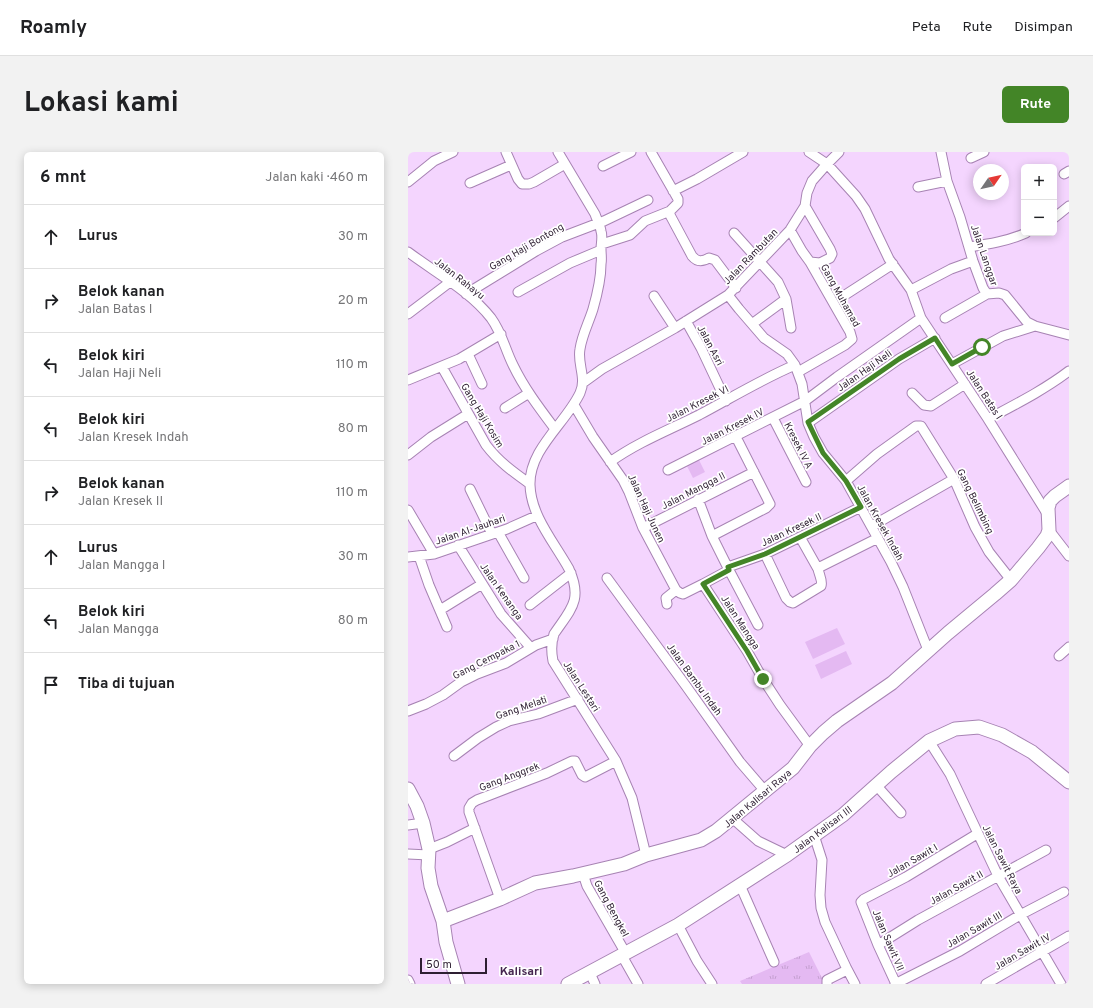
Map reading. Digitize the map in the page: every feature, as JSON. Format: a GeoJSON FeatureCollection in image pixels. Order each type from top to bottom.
{"type":"FeatureCollection","features":[{"type":"Feature","properties":{"kind":"street"},"geometry":{"type":"LineString","coordinates":[[408,182],[434,161],[453,152]]}},
{"type":"Feature","properties":{"kind":"street"},"geometry":{"type":"LineString","coordinates":[[506,152],[519,181],[525,184],[534,182],[565,164]]}},
{"type":"Feature","properties":{"kind":"street"},"geometry":{"type":"LineString","coordinates":[[558,152],[595,214],[602,233],[599,284],[593,310],[580,349],[584,382]]}},
{"type":"Feature","properties":{"kind":"street"},"geometry":{"type":"LineString","coordinates":[[603,166],[631,152]]}},
{"type":"Feature","properties":{"kind":"street"},"geometry":{"type":"LineString","coordinates":[[518,292],[601,247],[630,235],[645,221],[670,211],[679,201],[651,152]]}},
{"type":"Feature","properties":{"kind":"street"},"geometry":{"type":"LineString","coordinates":[[673,191],[744,152]]}},
{"type":"Feature","properties":{"kind":"street","name":"Jalan Batas I"},"geometry":{"type":"LineString","coordinates":[[809,152],[827,164],[856,196],[865,209],[893,264],[912,290],[921,318],[988,419],[1069,556]]}},
{"type":"Feature","properties":{"kind":"street","name":"Jalan Rambutan"},"geometry":{"type":"LineString","coordinates":[[584,382],[614,362],[675,328],[728,295],[736,288],[790,230],[805,206],[807,193],[812,181],[839,152]]}},
{"type":"Feature","properties":{"kind":"street","name":"Jalan Langgar"},"geometry":{"type":"LineString","coordinates":[[941,152],[947,182],[970,247],[973,261],[983,288],[987,294],[999,293],[1005,295],[1027,322],[1035,326],[1069,335]]}},
{"type":"Feature","properties":{"kind":"street"},"geometry":{"type":"LineString","coordinates":[[971,158],[984,152]]}},
{"type":"Feature","properties":{"kind":"street"},"geometry":{"type":"LineString","coordinates":[[470,183],[511,165]]}},
{"type":"Feature","properties":{"kind":"street"},"geometry":{"type":"LineString","coordinates":[[918,187],[947,182]]}},
{"type":"Feature","properties":{"kind":"street","name":"Gang Haji Bontong"},"geometry":{"type":"LineString","coordinates":[[466,294],[562,237],[599,223],[648,200]]}},
{"type":"Feature","properties":{"kind":"street","name":"Gang Muhamad"},"geometry":{"type":"LineString","coordinates":[[805,206],[832,254],[830,258],[820,263],[810,262]]}},
{"type":"Feature","properties":{"kind":"street"},"geometry":{"type":"LineString","coordinates":[[1057,216],[1069,206]]}},
{"type":"Feature","properties":{"kind":"street"},"geometry":{"type":"LineString","coordinates":[[670,211],[670,215],[694,259],[702,261],[709,258],[715,260],[736,288]]}},
{"type":"Feature","properties":{"kind":"street","name":"Gang Muhamad"},"geometry":{"type":"LineString","coordinates":[[790,230],[850,332],[852,339]]}},
{"type":"Feature","properties":{"kind":"street"},"geometry":{"type":"LineString","coordinates":[[734,233],[778,282],[786,299],[791,328]]}},
{"type":"Feature","properties":{"kind":"street"},"geometry":{"type":"LineString","coordinates":[[970,247],[1002,241],[1021,235]]}},
{"type":"Feature","properties":{"kind":"street","name":"Jalan Rahayu"},"geometry":{"type":"LineString","coordinates":[[408,252],[466,294],[491,318],[501,334],[512,364],[554,429]]}},
{"type":"Feature","properties":{"kind":"street"},"geometry":{"type":"LineString","coordinates":[[912,290],[951,269],[973,261]]}},
{"type":"Feature","properties":{"kind":"street"},"geometry":{"type":"LineString","coordinates":[[845,295],[893,264]]}},
{"type":"Feature","properties":{"kind":"street"},"geometry":{"type":"LineString","coordinates":[[408,314],[450,282]]}},
{"type":"Feature","properties":{"kind":"street"},"geometry":{"type":"LineString","coordinates":[[945,318],[987,294]]}},
{"type":"Feature","properties":{"kind":"street","name":"Jalan Kresek Indah"},"geometry":{"type":"LineString","coordinates":[[728,295],[764,338],[787,354],[796,368],[802,384],[808,422],[823,453],[846,481],[872,526],[903,586],[928,650]]}},
{"type":"Feature","properties":{"kind":"street"},"geometry":{"type":"LineString","coordinates":[[654,296],[675,328]]}},
{"type":"Feature","properties":{"kind":"street"},"geometry":{"type":"LineString","coordinates":[[752,324],[786,299]]}},
{"type":"Feature","properties":{"kind":"street","name":"Jalan Kresek IV"},"geometry":{"type":"LineString","coordinates":[[668,470],[805,402],[837,377],[921,318]]}},
{"type":"Feature","properties":{"kind":"street","name":"Jalan Asri"},"geometry":{"type":"LineString","coordinates":[[686,321],[701,348],[726,401]]}},
{"type":"Feature","properties":{"kind":"street"},"geometry":{"type":"LineString","coordinates":[[952,364],[1003,336],[1035,326]]}},
{"type":"Feature","properties":{"kind":"street"},"geometry":{"type":"LineString","coordinates":[[408,380],[442,367],[468,354],[501,334]]}},
{"type":"Feature","properties":{"kind":"street","name":"Jalan Haji Neli"},"geometry":{"type":"LineString","coordinates":[[808,422],[899,359],[935,338]]}},
{"type":"Feature","properties":{"kind":"street","name":"Jalan Kresek VI"},"geometry":{"type":"LineString","coordinates":[[610,462],[632,447],[726,401],[758,383],[796,368],[845,345],[852,339]]}},
{"type":"Feature","properties":{"kind":"street"},"geometry":{"type":"LineString","coordinates":[[468,354],[482,384]]}},
{"type":"Feature","properties":{"kind":"street","name":"Gang Haji Kosim"},"geometry":{"type":"LineString","coordinates":[[442,367],[493,455],[508,469],[530,484]]}},
{"type":"Feature","properties":{"kind":"street"},"geometry":{"type":"LineString","coordinates":[[988,419],[1027,399],[1069,371]]}},
{"type":"Feature","properties":{"kind":"street","name":"Jalan Lestari"},"geometry":{"type":"LineString","coordinates":[[584,382],[574,405],[554,429],[540,451],[531,475],[530,484],[536,516],[571,573],[575,587],[573,606],[554,634],[552,653],[553,661],[616,761],[632,798],[646,855]]}},
{"type":"Feature","properties":{"kind":"street"},"geometry":{"type":"LineString","coordinates":[[912,393],[927,407],[965,384]]}},
{"type":"Feature","properties":{"kind":"street"},"geometry":{"type":"LineString","coordinates":[[505,408],[530,393]]}},
{"type":"Feature","properties":{"kind":"street","name":"Jalan Haji Junen"},"geometry":{"type":"LineString","coordinates":[[574,405],[629,492],[642,528],[676,590]]}},
{"type":"Feature","properties":{"kind":"street"},"geometry":{"type":"LineString","coordinates":[[408,455],[431,437],[468,414]]}},
{"type":"Feature","properties":{"kind":"street","name":"Kresek IV A"},"geometry":{"type":"LineString","coordinates":[[773,418],[806,482]]}},
{"type":"Feature","properties":{"kind":"street","name":"Gang Belimbing"},"geometry":{"type":"LineString","coordinates":[[846,481],[877,454],[916,426],[921,426],[925,430],[954,479],[975,527],[989,552],[1011,580]]}},
{"type":"Feature","properties":{"kind":"street"},"geometry":{"type":"LineString","coordinates":[[712,536],[770,506],[770,501],[736,436]]}},
{"type":"Feature","properties":{"kind":"street","name":"Jalan Mangga II"},"geometry":{"type":"LineString","coordinates":[[642,528],[754,472]]}},
{"type":"Feature","properties":{"kind":"street"},"geometry":{"type":"LineString","coordinates":[[872,526],[954,479]]}},
{"type":"Feature","properties":{"kind":"street","name":"Jalan Kalisari Raya"},"geometry":{"type":"LineString","coordinates":[[443,921],[500,899],[535,883],[624,864],[646,855],[701,840],[716,831],[793,768],[810,746],[837,721],[892,683],[928,650],[1011,580],[1044,541],[1049,523],[1048,508],[1050,502],[1055,496],[1069,486]]}},
{"type":"Feature","properties":{"kind":"street"},"geometry":{"type":"LineString","coordinates":[[470,489],[495,533],[524,578]]}},
{"type":"Feature","properties":{"kind":"street"},"geometry":{"type":"LineString","coordinates":[[698,499],[712,536],[758,625]]}},
{"type":"Feature","properties":{"kind":"street","name":"Jalan Kresek II"},"geometry":{"type":"LineString","coordinates":[[703,584],[729,568],[765,554],[861,507]]}},
{"type":"Feature","properties":{"kind":"street"},"geometry":{"type":"LineString","coordinates":[[408,510],[434,554]]}},
{"type":"Feature","properties":{"kind":"street","name":"Jalan Al-Jauhari"},"geometry":{"type":"LineString","coordinates":[[408,557],[434,554],[495,533],[536,516]]}},
{"type":"Feature","properties":{"kind":"street"},"geometry":{"type":"LineString","coordinates":[[765,554],[786,598],[790,602],[796,601],[821,586],[822,582],[818,574],[818,569],[800,537]]}},
{"type":"Feature","properties":{"kind":"street"},"geometry":{"type":"LineString","coordinates":[[818,569],[822,565],[878,538]]}},
{"type":"Feature","properties":{"kind":"street","name":"Jalan Kenanga"},"geometry":{"type":"LineString","coordinates":[[458,545],[501,614],[531,648]]}},
{"type":"Feature","properties":{"kind":"street"},"geometry":{"type":"LineString","coordinates":[[419,556],[429,585],[447,627]]}},
{"type":"Feature","properties":{"kind":"street"},"geometry":{"type":"LineString","coordinates":[[530,605],[571,573]]}},
{"type":"Feature","properties":{"kind":"street","name":"Jalan Bambu Indah"},"geometry":{"type":"LineString","coordinates":[[607,578],[740,762],[765,791]]}},
{"type":"Feature","properties":{"kind":"street"},"geometry":{"type":"LineString","coordinates":[[440,610],[482,584]]}},
{"type":"Feature","properties":{"kind":"street"},"geometry":{"type":"LineString","coordinates":[[666,604],[666,598],[676,590],[680,593],[688,592],[703,584]]}},
{"type":"Feature","properties":{"kind":"street","name":"Jalan Mangga"},"geometry":{"type":"LineString","coordinates":[[703,584],[780,705],[810,746]]}},
{"type":"Feature","properties":{"kind":"street","name":"Gang Cempaka 1"},"geometry":{"type":"LineString","coordinates":[[408,711],[443,695],[461,682],[477,674],[506,662],[531,648],[553,639]]}},
{"type":"Feature","properties":{"kind":"street"},"geometry":{"type":"LineString","coordinates":[[1059,656],[1069,647]]}},
{"type":"Feature","properties":{"kind":"street","name":"Gang Melati"},"geometry":{"type":"LineString","coordinates":[[454,756],[478,738],[509,721],[538,714],[578,699]]}},
{"type":"Feature","properties":{"kind":"street","name":"Jalan Kalisari III"},"geometry":{"type":"LineString","coordinates":[[568,984],[592,978],[623,953],[678,925],[787,854],[843,815],[876,785],[929,742],[955,729],[968,727],[984,728],[1002,735],[1042,759],[1069,782]]}},
{"type":"Feature","properties":{"kind":"street","name":"Jalan Sawit Raya"},"geometry":{"type":"LineString","coordinates":[[929,742],[950,774],[998,876],[1061,984]]}},
{"type":"Feature","properties":{"kind":"street","name":"Gang Anggrek"},"geometry":{"type":"LineString","coordinates":[[500,899],[469,812],[469,808],[472,803],[547,773],[572,761],[575,761],[582,775],[585,777],[616,761]]}},
{"type":"Feature","properties":{"kind":"street"},"geometry":{"type":"LineString","coordinates":[[876,785],[901,813]]}},
{"type":"Feature","properties":{"kind":"street"},"geometry":{"type":"LineString","coordinates":[[408,789],[417,806],[423,823],[429,852],[428,868],[431,886],[443,921],[446,942],[458,984]]}},
{"type":"Feature","properties":{"kind":"street"},"geometry":{"type":"LineString","coordinates":[[732,818],[758,841],[787,854]]}},
{"type":"Feature","properties":{"kind":"street"},"geometry":{"type":"LineString","coordinates":[[408,825],[423,823]]}},
{"type":"Feature","properties":{"kind":"street"},"geometry":{"type":"LineString","coordinates":[[408,854],[429,852],[474,828]]}},
{"type":"Feature","properties":{"kind":"street","name":"Jalan Sawit I"},"geometry":{"type":"LineString","coordinates":[[862,906],[861,902],[864,899],[912,873],[977,834]]}},
{"type":"Feature","properties":{"kind":"street"},"geometry":{"type":"LineString","coordinates":[[814,836],[822,860],[820,895],[821,908],[825,922],[855,984]]}},
{"type":"Feature","properties":{"kind":"street","name":"Jalan Sawit II"},"geometry":{"type":"LineString","coordinates":[[878,945],[918,920],[1046,850]]}},
{"type":"Feature","properties":{"kind":"street","name":"Gang Bengkel"},"geometry":{"type":"LineString","coordinates":[[582,874],[638,984]]}},
{"type":"Feature","properties":{"kind":"street"},"geometry":{"type":"LineString","coordinates":[[740,884],[774,962]]}},
{"type":"Feature","properties":{"kind":"street","name":"Jalan Sawit III"},"geometry":{"type":"LineString","coordinates":[[896,984],[960,951],[1020,915],[1064,892]]}},
{"type":"Feature","properties":{"kind":"street","name":"Jalan Sawit VII"},"geometry":{"type":"LineString","coordinates":[[862,906],[896,984]]}},
{"type":"Feature","properties":{"kind":"street"},"geometry":{"type":"LineString","coordinates":[[678,925],[697,961],[712,984]]}},
{"type":"Feature","properties":{"kind":"street","name":"Jalan Sawit IV"},"geometry":{"type":"LineString","coordinates":[[986,984],[1069,936]]}},
{"type":"Feature","properties":{"kind":"street"},"geometry":{"type":"LineString","coordinates":[[827,984],[826,980],[845,971],[846,966]]}},
{"type":"Feature","properties":{"kind":"street"},"geometry":{"type":"LineString","coordinates":[[408,980],[410,984]]}},
{"type":"Feature","properties":{"kind":"green space"},"geometry":{"type":"Polygon","coordinates":[[[698,458],[705,472],[693,478],[686,464],[698,458]]]}},
{"type":"Feature","properties":{"kind":"green space"},"geometry":{"type":"Polygon","coordinates":[[[837,628],[845,644],[813,659],[805,642],[837,628]]]}},
{"type":"Feature","properties":{"kind":"green space"},"geometry":{"type":"Polygon","coordinates":[[[846,651],[852,664],[821,679],[815,665],[846,651]]]}},
{"type":"Feature","properties":{"kind":"green space"},"geometry":{"type":"Polygon","coordinates":[[[809,952],[825,984],[742,984],[740,981],[809,952]]]}},
{"type":"Feature","properties":{"kind":"district","name":"Kalisari"},"geometry":{"type":"Point","coordinates":[521,971]}},
{"type":"Feature","properties":{"kind":"route"},"geometry":{"type":"LineString","coordinates":[[763,679],[747,651],[703,584],[729,570],[728,567],[765,554],[861,507],[846,481],[823,453],[808,422],[899,359],[935,338],[952,364],[982,347]]}}]}
